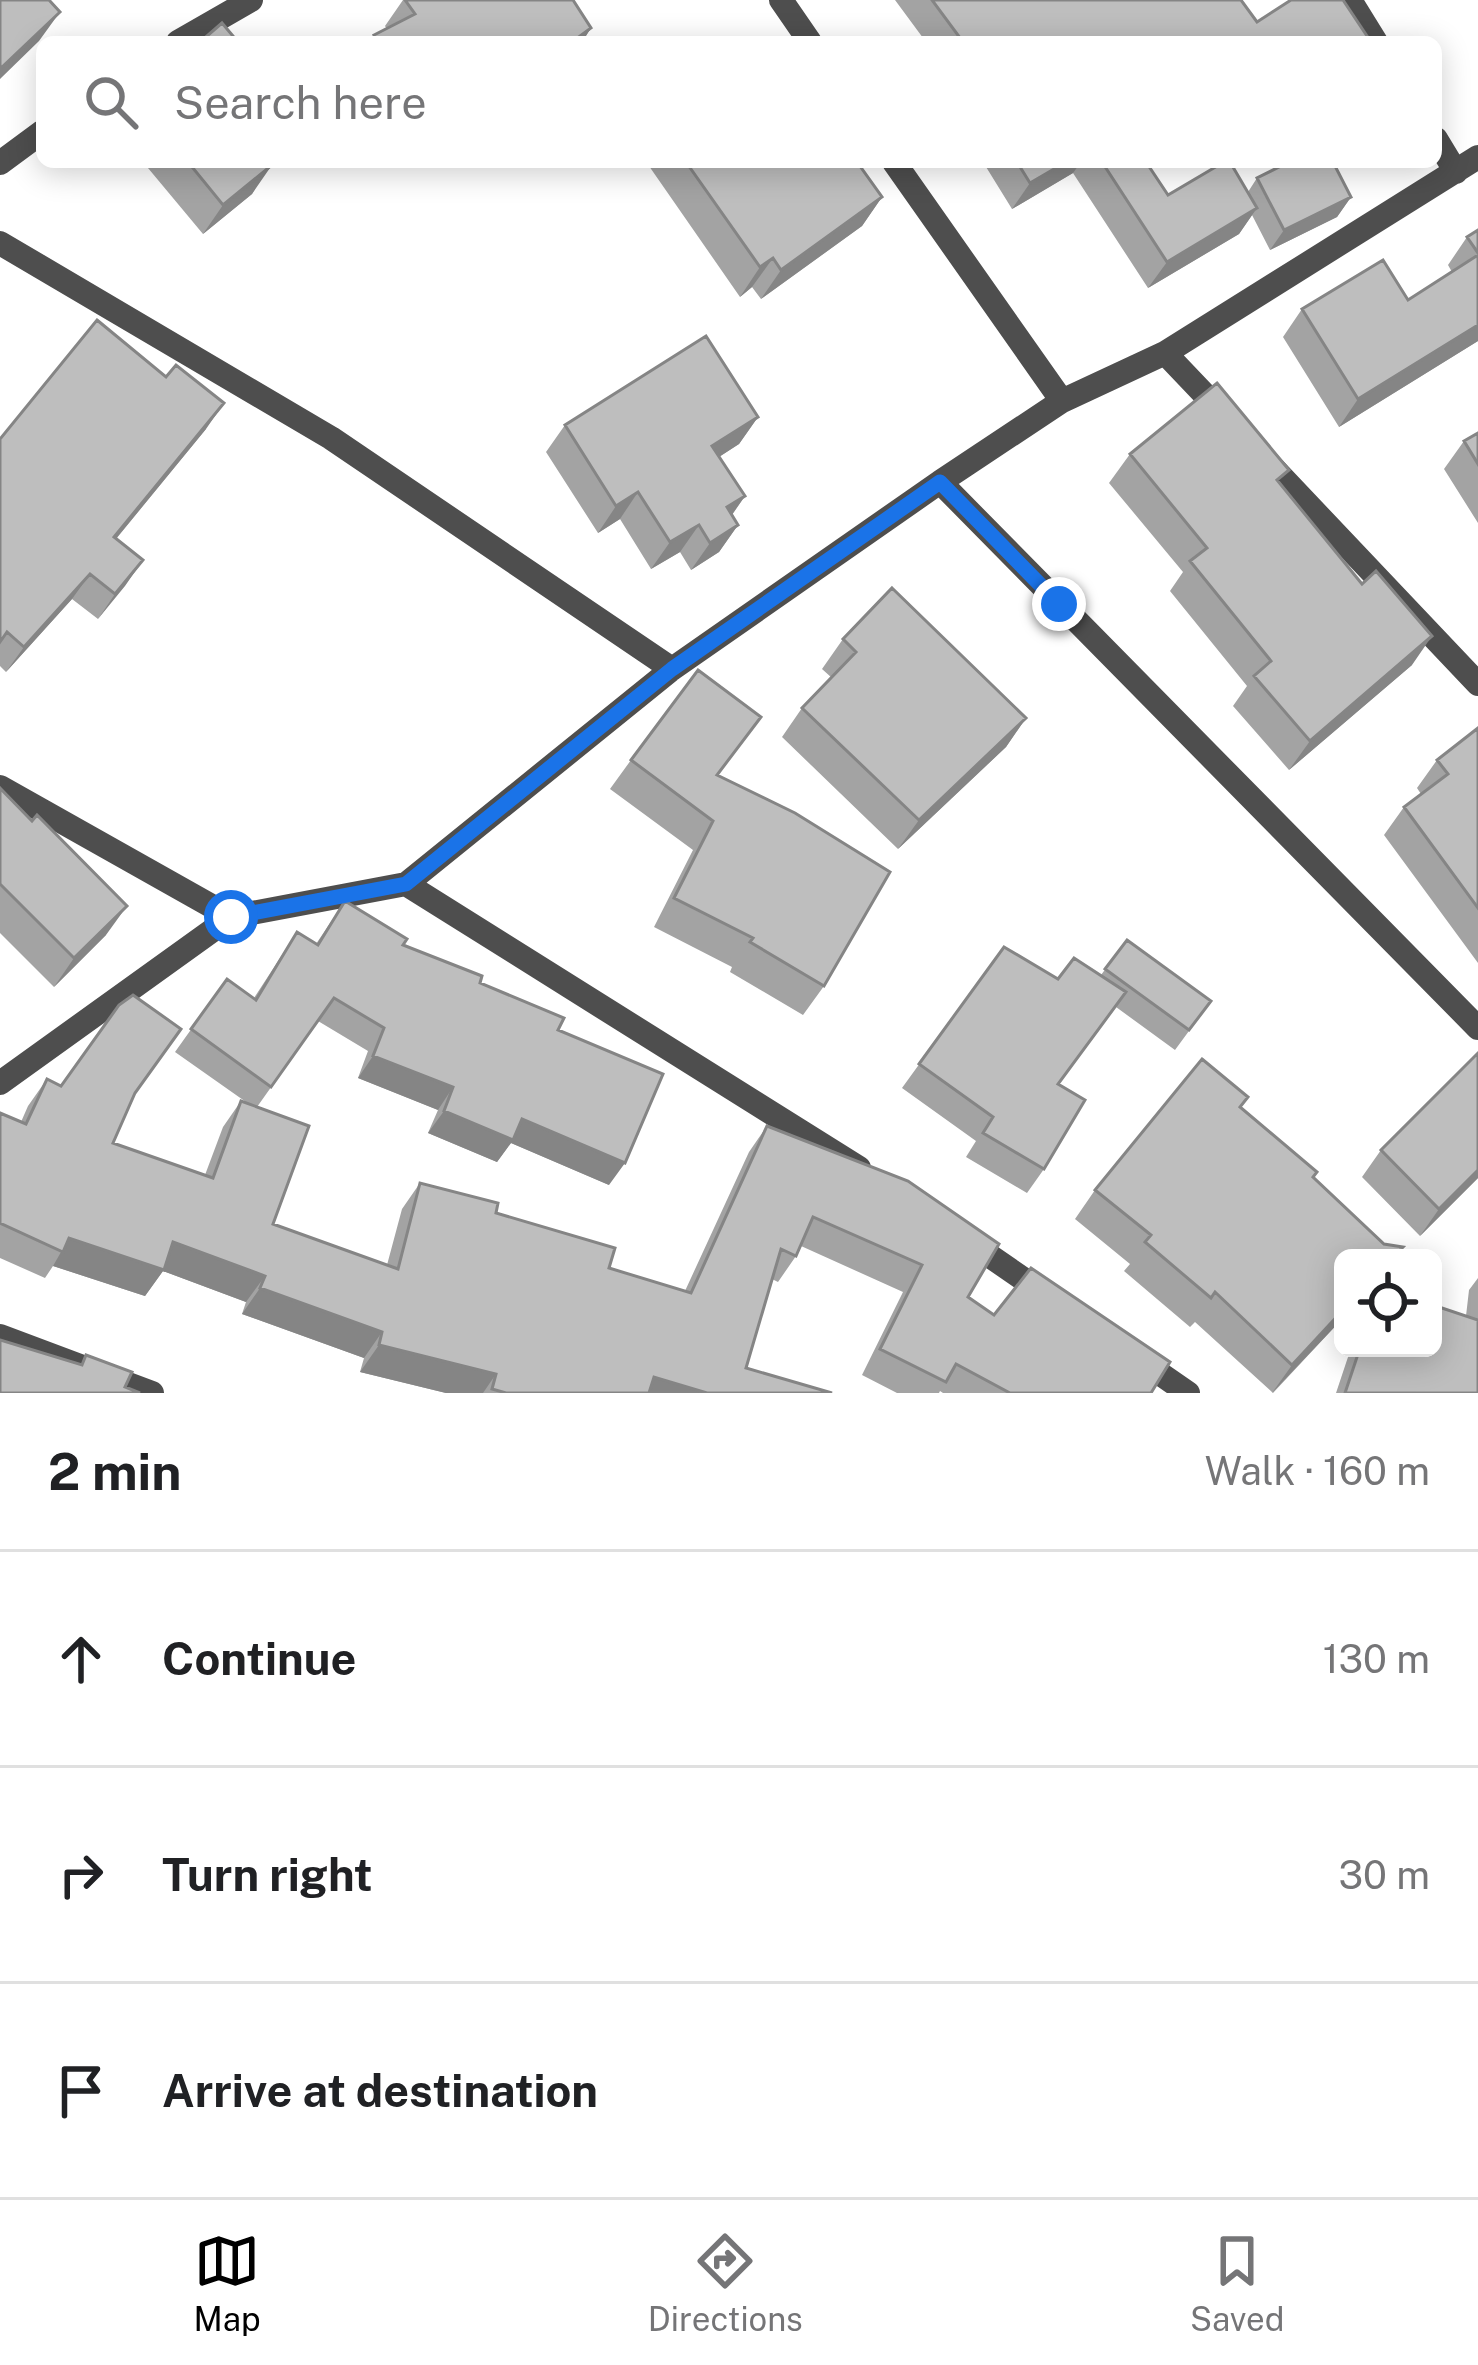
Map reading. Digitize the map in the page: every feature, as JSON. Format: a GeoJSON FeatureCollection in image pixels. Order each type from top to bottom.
{"type":"FeatureCollection","features":[{"type":"Feature","properties":{"kind":"street"},"geometry":{"type":"LineString","coordinates":[[188,36],[251,0]]}},
{"type":"Feature","properties":{"kind":"street"},"geometry":{"type":"LineString","coordinates":[[781,0],[806,36]]}},
{"type":"Feature","properties":{"kind":"street"},"geometry":{"type":"LineString","coordinates":[[1350,0],[1372,36]]}},
{"type":"Feature","properties":{"kind":"street"},"geometry":{"type":"LineString","coordinates":[[0,163],[36,136]]}},
{"type":"Feature","properties":{"kind":"street"},"geometry":{"type":"LineString","coordinates":[[1442,149],[1456,172]]}},
{"type":"Feature","properties":{"kind":"street"},"geometry":{"type":"LineString","coordinates":[[0,1083],[231,917],[406,884],[672,669],[940,482],[1062,401],[1165,353],[1478,157]]}},
{"type":"Feature","properties":{"kind":"street"},"geometry":{"type":"LineString","coordinates":[[899,168],[1062,401]]}},
{"type":"Feature","properties":{"kind":"street"},"geometry":{"type":"LineString","coordinates":[[0,243],[331,438],[672,669]]}},
{"type":"Feature","properties":{"kind":"street"},"geometry":{"type":"LineString","coordinates":[[1165,353],[1478,684]]}},
{"type":"Feature","properties":{"kind":"street"},"geometry":{"type":"LineString","coordinates":[[940,482],[1478,1028]]}},
{"type":"Feature","properties":{"kind":"street"},"geometry":{"type":"LineString","coordinates":[[0,787],[231,917]]}},
{"type":"Feature","properties":{"kind":"street"},"geometry":{"type":"LineString","coordinates":[[406,884],[871,1176]]}},
{"type":"Feature","properties":{"kind":"street"},"geometry":{"type":"LineString","coordinates":[[947,1227],[1077,1316]]}},
{"type":"Feature","properties":{"kind":"street"},"geometry":{"type":"LineString","coordinates":[[0,1336],[152,1393]]}},
{"type":"Feature","properties":{"kind":"street"},"geometry":{"type":"LineString","coordinates":[[1114,1342],[1188,1393]]}},
{"type":"Feature","properties":{"kind":"building"},"geometry":{"type":"Polygon","coordinates":[[[0,0],[49,0],[60,12],[0,69],[0,0]]]}},
{"type":"Feature","properties":{"kind":"building"},"geometry":{"type":"Polygon","coordinates":[[[405,0],[573,0],[591,28],[580,36],[374,35],[415,14],[405,0]]]}},
{"type":"Feature","properties":{"kind":"building"},"geometry":{"type":"Polygon","coordinates":[[[932,0],[1241,0],[1257,22],[1291,0],[1343,0],[1367,36],[959,36],[932,0]]]}},
{"type":"Feature","properties":{"kind":"building"},"geometry":{"type":"Polygon","coordinates":[[[222,23],[233,36],[207,36],[222,23]]]}},
{"type":"Feature","properties":{"kind":"building"},"geometry":{"type":"Polygon","coordinates":[[[193,168],[268,168],[223,205],[193,168]]]}},
{"type":"Feature","properties":{"kind":"building"},"geometry":{"type":"Polygon","coordinates":[[[690,168],[861,168],[882,197],[781,270],[773,258],[760,267],[690,168]]]}},
{"type":"Feature","properties":{"kind":"building"},"geometry":{"type":"Polygon","coordinates":[[[1021,168],[1056,168],[1030,183],[1021,168]]]}},
{"type":"Feature","properties":{"kind":"building"},"geometry":{"type":"Polygon","coordinates":[[[1106,168],[1150,168],[1168,195],[1214,168],[1234,168],[1257,208],[1167,262],[1106,168]]]}},
{"type":"Feature","properties":{"kind":"building"},"geometry":{"type":"Polygon","coordinates":[[[1277,168],[1336,168],[1351,197],[1284,230],[1257,178],[1277,168]]]}},
{"type":"Feature","properties":{"kind":"building"},"geometry":{"type":"Polygon","coordinates":[[[1478,230],[1478,253],[1467,237],[1478,230]]]}},
{"type":"Feature","properties":{"kind":"building"},"geometry":{"type":"Polygon","coordinates":[[[1478,255],[1478,325],[1358,399],[1302,309],[1383,260],[1408,300],[1478,255]]]}},
{"type":"Feature","properties":{"kind":"building"},"geometry":{"type":"Polygon","coordinates":[[[97,320],[166,377],[176,365],[224,403],[114,537],[143,560],[115,594],[90,574],[24,647],[7,632],[0,642],[0,439],[97,320]]]}},
{"type":"Feature","properties":{"kind":"building"},"geometry":{"type":"Polygon","coordinates":[[[706,336],[758,417],[712,446],[745,496],[727,507],[738,525],[710,543],[699,525],[670,542],[638,492],[616,506],[565,425],[706,336]]]}},
{"type":"Feature","properties":{"kind":"building"},"geometry":{"type":"Polygon","coordinates":[[[1217,383],[1289,470],[1277,480],[1362,584],[1376,571],[1432,636],[1310,741],[1254,676],[1271,661],[1190,561],[1207,548],[1130,454],[1217,383]]]}},
{"type":"Feature","properties":{"kind":"building"},"geometry":{"type":"Polygon","coordinates":[[[1478,433],[1478,464],[1464,441],[1478,433]]]}},
{"type":"Feature","properties":{"kind":"building"},"geometry":{"type":"Polygon","coordinates":[[[892,588],[1026,718],[919,820],[802,708],[856,652],[843,639],[892,588]]]}},
{"type":"Feature","properties":{"kind":"building"},"geometry":{"type":"Polygon","coordinates":[[[698,670],[761,717],[717,775],[795,813],[890,872],[824,986],[750,942],[753,938],[674,898],[713,821],[631,760],[698,670]]]}},
{"type":"Feature","properties":{"kind":"building"},"geometry":{"type":"Polygon","coordinates":[[[1478,728],[1478,908],[1404,807],[1448,774],[1437,760],[1478,728]]]}},
{"type":"Feature","properties":{"kind":"building"},"geometry":{"type":"Polygon","coordinates":[[[0,788],[32,821],[37,815],[127,906],[74,958],[0,884],[0,788]]]}},
{"type":"Feature","properties":{"kind":"building"},"geometry":{"type":"Polygon","coordinates":[[[345,901],[407,939],[403,945],[482,976],[480,983],[564,1018],[558,1030],[663,1074],[625,1163],[522,1119],[513,1140],[444,1111],[453,1087],[373,1056],[384,1028],[334,998],[271,1087],[191,1029],[227,979],[256,1000],[297,932],[318,945],[345,901]]]}},
{"type":"Feature","properties":{"kind":"building"},"geometry":{"type":"Polygon","coordinates":[[[1127,940],[1211,1001],[1189,1030],[1105,969],[1127,940]]]}},
{"type":"Feature","properties":{"kind":"building"},"geometry":{"type":"Polygon","coordinates":[[[1004,947],[1058,979],[1074,958],[1126,992],[1058,1084],[1085,1100],[1044,1169],[983,1133],[993,1117],[919,1064],[1004,947]]]}},
{"type":"Feature","properties":{"kind":"building"},"geometry":{"type":"Polygon","coordinates":[[[133,995],[181,1029],[135,1093],[113,1143],[213,1178],[241,1101],[309,1126],[273,1224],[398,1269],[420,1183],[498,1203],[496,1213],[615,1248],[609,1268],[691,1293],[767,1126],[908,1181],[999,1244],[968,1297],[994,1315],[1031,1268],[1170,1362],[1151,1393],[1010,1393],[956,1364],[946,1382],[880,1349],[922,1265],[813,1217],[796,1256],[781,1249],[746,1368],[832,1393],[707,1393],[654,1377],[649,1393],[506,1393],[492,1389],[496,1374],[379,1345],[382,1332],[260,1288],[265,1276],[173,1242],[164,1270],[69,1238],[63,1252],[0,1223],[0,1113],[26,1124],[47,1079],[61,1086],[119,1005],[133,995]]]}},
{"type":"Feature","properties":{"kind":"building"},"geometry":{"type":"Polygon","coordinates":[[[1478,1053],[1478,1170],[1439,1209],[1381,1150],[1478,1053]]]}},
{"type":"Feature","properties":{"kind":"building"},"geometry":{"type":"Polygon","coordinates":[[[1202,1059],[1248,1097],[1240,1107],[1317,1172],[1313,1177],[1384,1244],[1403,1247],[1334,1249],[1334,1320],[1292,1365],[1215,1292],[1211,1298],[1145,1242],[1151,1235],[1095,1190],[1202,1059]]]}},
{"type":"Feature","properties":{"kind":"building"},"geometry":{"type":"Polygon","coordinates":[[[1442,1308],[1478,1320],[1478,1393],[1345,1393],[1357,1357],[1442,1357],[1442,1308]]]}},
{"type":"Feature","properties":{"kind":"building"},"geometry":{"type":"Polygon","coordinates":[[[0,1340],[82,1365],[86,1355],[132,1372],[125,1387],[140,1393],[0,1393],[0,1340]]]}},
{"type":"Feature","properties":{"kind":"route"},"geometry":{"type":"LineString","coordinates":[[231,917],[406,884],[672,669],[940,482],[1059,604]]}}]}
